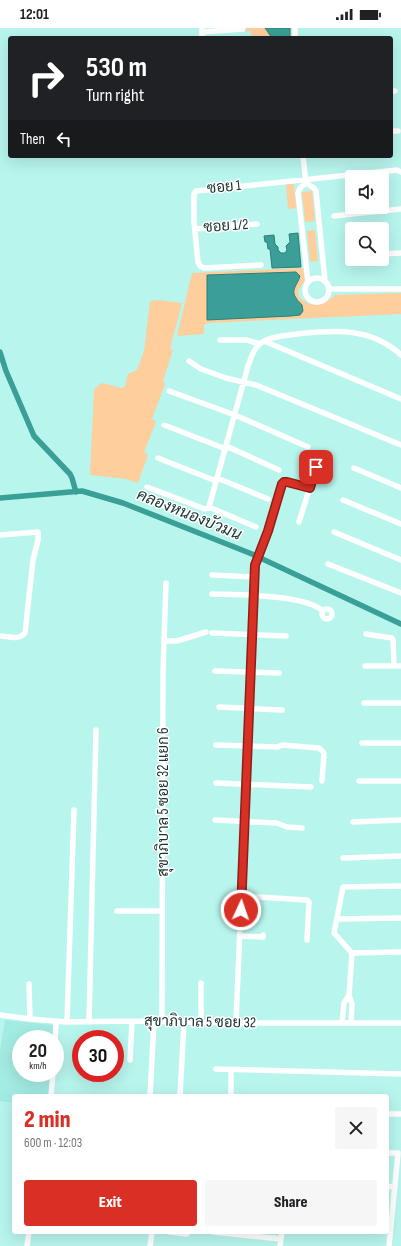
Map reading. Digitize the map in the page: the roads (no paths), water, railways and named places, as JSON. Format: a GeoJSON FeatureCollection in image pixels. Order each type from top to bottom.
{"type":"FeatureCollection","features":[{"type":"Feature","properties":{"kind":"street"},"geometry":{"type":"LineString","coordinates":[[202,33],[242,30]]}},
{"type":"Feature","properties":{"kind":"street"},"geometry":{"type":"LineString","coordinates":[[393,132],[398,131]]}},
{"type":"Feature","properties":{"kind":"street"},"geometry":{"type":"LineString","coordinates":[[303,158],[306,181],[316,191],[325,281],[329,289],[327,296],[324,299],[321,301],[313,301],[305,293],[308,282],[298,193],[300,188],[306,181],[396,170],[401,172]]}},
{"type":"Feature","properties":{"kind":"street","name":"ซอย 1"},"geometry":{"type":"LineString","coordinates":[[261,265],[202,267],[198,262],[194,194],[197,190],[306,181]]}},
{"type":"Feature","properties":{"kind":"street"},"geometry":{"type":"LineString","coordinates":[[334,216],[401,209]]}},
{"type":"Feature","properties":{"kind":"street","name":"ซอย 1/2"},"geometry":{"type":"LineString","coordinates":[[195,229],[257,224]]}},
{"type":"Feature","properties":{"kind":"street"},"geometry":{"type":"LineString","coordinates":[[389,254],[401,253]]}},
{"type":"Feature","properties":{"kind":"street"},"geometry":{"type":"LineString","coordinates":[[308,282],[314,278],[325,281]]}},
{"type":"Feature","properties":{"kind":"street"},"geometry":{"type":"LineString","coordinates":[[329,289],[401,289]]}},
{"type":"Feature","properties":{"kind":"street"},"geometry":{"type":"LineString","coordinates":[[209,507],[252,353],[262,342],[283,336],[312,333],[349,332],[363,334],[381,340],[393,347],[401,355]]}},
{"type":"Feature","properties":{"kind":"street"},"geometry":{"type":"LineString","coordinates":[[220,340],[247,340],[262,342],[401,399]]}},
{"type":"Feature","properties":{"kind":"street"},"geometry":{"type":"LineString","coordinates":[[189,361],[201,369],[226,378],[250,382],[289,397],[401,445]]}},
{"type":"Feature","properties":{"kind":"street"},"geometry":{"type":"LineString","coordinates":[[169,392],[235,415],[308,447]]}},
{"type":"Feature","properties":{"kind":"street"},"geometry":{"type":"LineString","coordinates":[[164,425],[279,470]]}},
{"type":"Feature","properties":{"kind":"street"},"geometry":{"type":"LineString","coordinates":[[158,458],[268,499]]}},
{"type":"Feature","properties":{"kind":"street"},"geometry":{"type":"LineString","coordinates":[[299,522],[316,467]]}},
{"type":"Feature","properties":{"kind":"street"},"geometry":{"type":"LineString","coordinates":[[354,468],[401,488]]}},
{"type":"Feature","properties":{"kind":"street"},"geometry":{"type":"LineString","coordinates":[[236,1023],[253,596],[256,562],[268,531],[282,484],[287,482],[310,488]]}},
{"type":"Feature","properties":{"kind":"street"},"geometry":{"type":"LineString","coordinates":[[147,487],[205,508],[209,507],[256,527]]}},
{"type":"Feature","properties":{"kind":"street"},"geometry":{"type":"LineString","coordinates":[[343,500],[401,524]]}},
{"type":"Feature","properties":{"kind":"street"},"geometry":{"type":"LineString","coordinates":[[0,535],[38,532],[25,633],[22,637],[18,638],[0,636]]}},
{"type":"Feature","properties":{"kind":"street"},"geometry":{"type":"LineString","coordinates":[[334,532],[401,560]]}},
{"type":"Feature","properties":{"kind":"street"},"geometry":{"type":"LineString","coordinates":[[328,564],[401,593]]}},
{"type":"Feature","properties":{"kind":"street"},"geometry":{"type":"LineString","coordinates":[[212,575],[254,577]]}},
{"type":"Feature","properties":{"kind":"street","name":"สุขาภิบาล 5 ซอย 32 แยก 6"},"geometry":{"type":"LineString","coordinates":[[162,1021],[163,672],[166,583]]}},
{"type":"Feature","properties":{"kind":"street"},"geometry":{"type":"LineString","coordinates":[[212,594],[288,598],[319,607],[323,611]]}},
{"type":"Feature","properties":{"kind":"street"},"geometry":{"type":"LineString","coordinates":[[165,641],[177,641],[209,632],[286,636]]}},
{"type":"Feature","properties":{"kind":"street"},"geometry":{"type":"LineString","coordinates":[[366,634],[392,638],[394,666]]}},
{"type":"Feature","properties":{"kind":"street"},"geometry":{"type":"LineString","coordinates":[[365,666],[401,666]]}},
{"type":"Feature","properties":{"kind":"street"},"geometry":{"type":"LineString","coordinates":[[215,671],[279,673]]}},
{"type":"Feature","properties":{"kind":"street"},"geometry":{"type":"LineString","coordinates":[[364,703],[401,703]]}},
{"type":"Feature","properties":{"kind":"street"},"geometry":{"type":"LineString","coordinates":[[219,707],[282,710]]}},
{"type":"Feature","properties":{"kind":"street"},"geometry":{"type":"LineString","coordinates":[[89,1022],[96,730]]}},
{"type":"Feature","properties":{"kind":"street"},"geometry":{"type":"LineString","coordinates":[[362,742],[401,743]]}},
{"type":"Feature","properties":{"kind":"street"},"geometry":{"type":"LineString","coordinates":[[216,745],[278,747],[282,745],[318,748],[324,753],[322,781]]}},
{"type":"Feature","properties":{"kind":"street"},"geometry":{"type":"LineString","coordinates":[[359,781],[401,781]]}},
{"type":"Feature","properties":{"kind":"street"},"geometry":{"type":"LineString","coordinates":[[216,782],[310,787]]}},
{"type":"Feature","properties":{"kind":"street"},"geometry":{"type":"LineString","coordinates":[[67,1022],[74,810]]}},
{"type":"Feature","properties":{"kind":"street"},"geometry":{"type":"LineString","coordinates":[[215,820],[277,823],[287,827],[302,828]]}},
{"type":"Feature","properties":{"kind":"street"},"geometry":{"type":"LineString","coordinates":[[353,822],[401,820]]}},
{"type":"Feature","properties":{"kind":"street"},"geometry":{"type":"LineString","coordinates":[[343,858],[401,856]]}},
{"type":"Feature","properties":{"kind":"street"},"geometry":{"type":"LineString","coordinates":[[351,1023],[352,1004],[349,995],[352,953],[334,933],[342,887],[401,886]]}},
{"type":"Feature","properties":{"kind":"street"},"geometry":{"type":"LineString","coordinates":[[242,896],[307,900],[309,902],[307,940]]}},
{"type":"Feature","properties":{"kind":"street"},"geometry":{"type":"LineString","coordinates":[[116,911],[162,911]]}},
{"type":"Feature","properties":{"kind":"street"},"geometry":{"type":"LineString","coordinates":[[337,919],[401,918]]}},
{"type":"Feature","properties":{"kind":"street"},"geometry":{"type":"LineString","coordinates":[[240,936],[262,937],[262,935]]}},
{"type":"Feature","properties":{"kind":"street"},"geometry":{"type":"LineString","coordinates":[[352,953],[401,952]]}},
{"type":"Feature","properties":{"kind":"street"},"geometry":{"type":"LineString","coordinates":[[201,983],[201,1022]]}},
{"type":"Feature","properties":{"kind":"street"},"geometry":{"type":"LineString","coordinates":[[29,984],[30,1019]]}},
{"type":"Feature","properties":{"kind":"street"},"geometry":{"type":"LineString","coordinates":[[342,1023],[344,1003],[349,995]]}},
{"type":"Feature","properties":{"kind":"street","name":"สุขาภิบาล 5 ซอย 32"},"geometry":{"type":"LineString","coordinates":[[0,1015],[56,1022],[162,1021],[236,1023],[401,1023]]}},
{"type":"Feature","properties":{"kind":"street"},"geometry":{"type":"LineString","coordinates":[[130,1060],[132,1021]]}},
{"type":"Feature","properties":{"kind":"street"},"geometry":{"type":"LineString","coordinates":[[150,1094],[154,1021]]}},
{"type":"Feature","properties":{"kind":"street"},"geometry":{"type":"LineString","coordinates":[[56,1022],[56,1030]]}},
{"type":"Feature","properties":{"kind":"street"},"geometry":{"type":"LineString","coordinates":[[180,1094],[184,1022]]}},
{"type":"Feature","properties":{"kind":"street"},"geometry":{"type":"LineString","coordinates":[[216,1069],[401,1074]]}},
{"type":"Feature","properties":{"kind":"street"},"geometry":{"type":"LineString","coordinates":[[231,1070],[231,1094]]}},
{"type":"Feature","properties":{"kind":"street"},"geometry":{"type":"LineString","coordinates":[[51,1094],[52,1082]]}},
{"type":"Feature","properties":{"kind":"street"},"geometry":{"type":"LineString","coordinates":[[389,1114],[401,1114]]}},
{"type":"Feature","properties":{"kind":"street"},"geometry":{"type":"LineString","coordinates":[[389,1153],[398,1153],[395,1186],[389,1222],[389,1246]]}},
{"type":"Feature","properties":{"kind":"street"},"geometry":{"type":"LineString","coordinates":[[389,1187],[395,1186]]}},
{"type":"Feature","properties":{"kind":"street"},"geometry":{"type":"LineString","coordinates":[[26,1246],[28,1234]]}},
{"type":"Feature","properties":{"kind":"street"},"geometry":{"type":"LineString","coordinates":[[150,1246],[152,1234]]}},
{"type":"Feature","properties":{"kind":"street"},"geometry":{"type":"LineString","coordinates":[[232,1234],[281,1239]]}},
{"type":"Feature","properties":{"kind":"street"},"geometry":{"type":"LineString","coordinates":[[280,1246],[282,1234]]}},
{"type":"Feature","properties":{"kind":"waterway"},"geometry":{"type":"LineString","coordinates":[[0,352],[6,371],[34,436],[70,474],[76,492]]}},
{"type":"Feature","properties":{"kind":"waterway","name":"คลองหนองบัวมน"},"geometry":{"type":"LineString","coordinates":[[0,498],[82,491],[123,503],[252,554],[401,624]]}}]}
